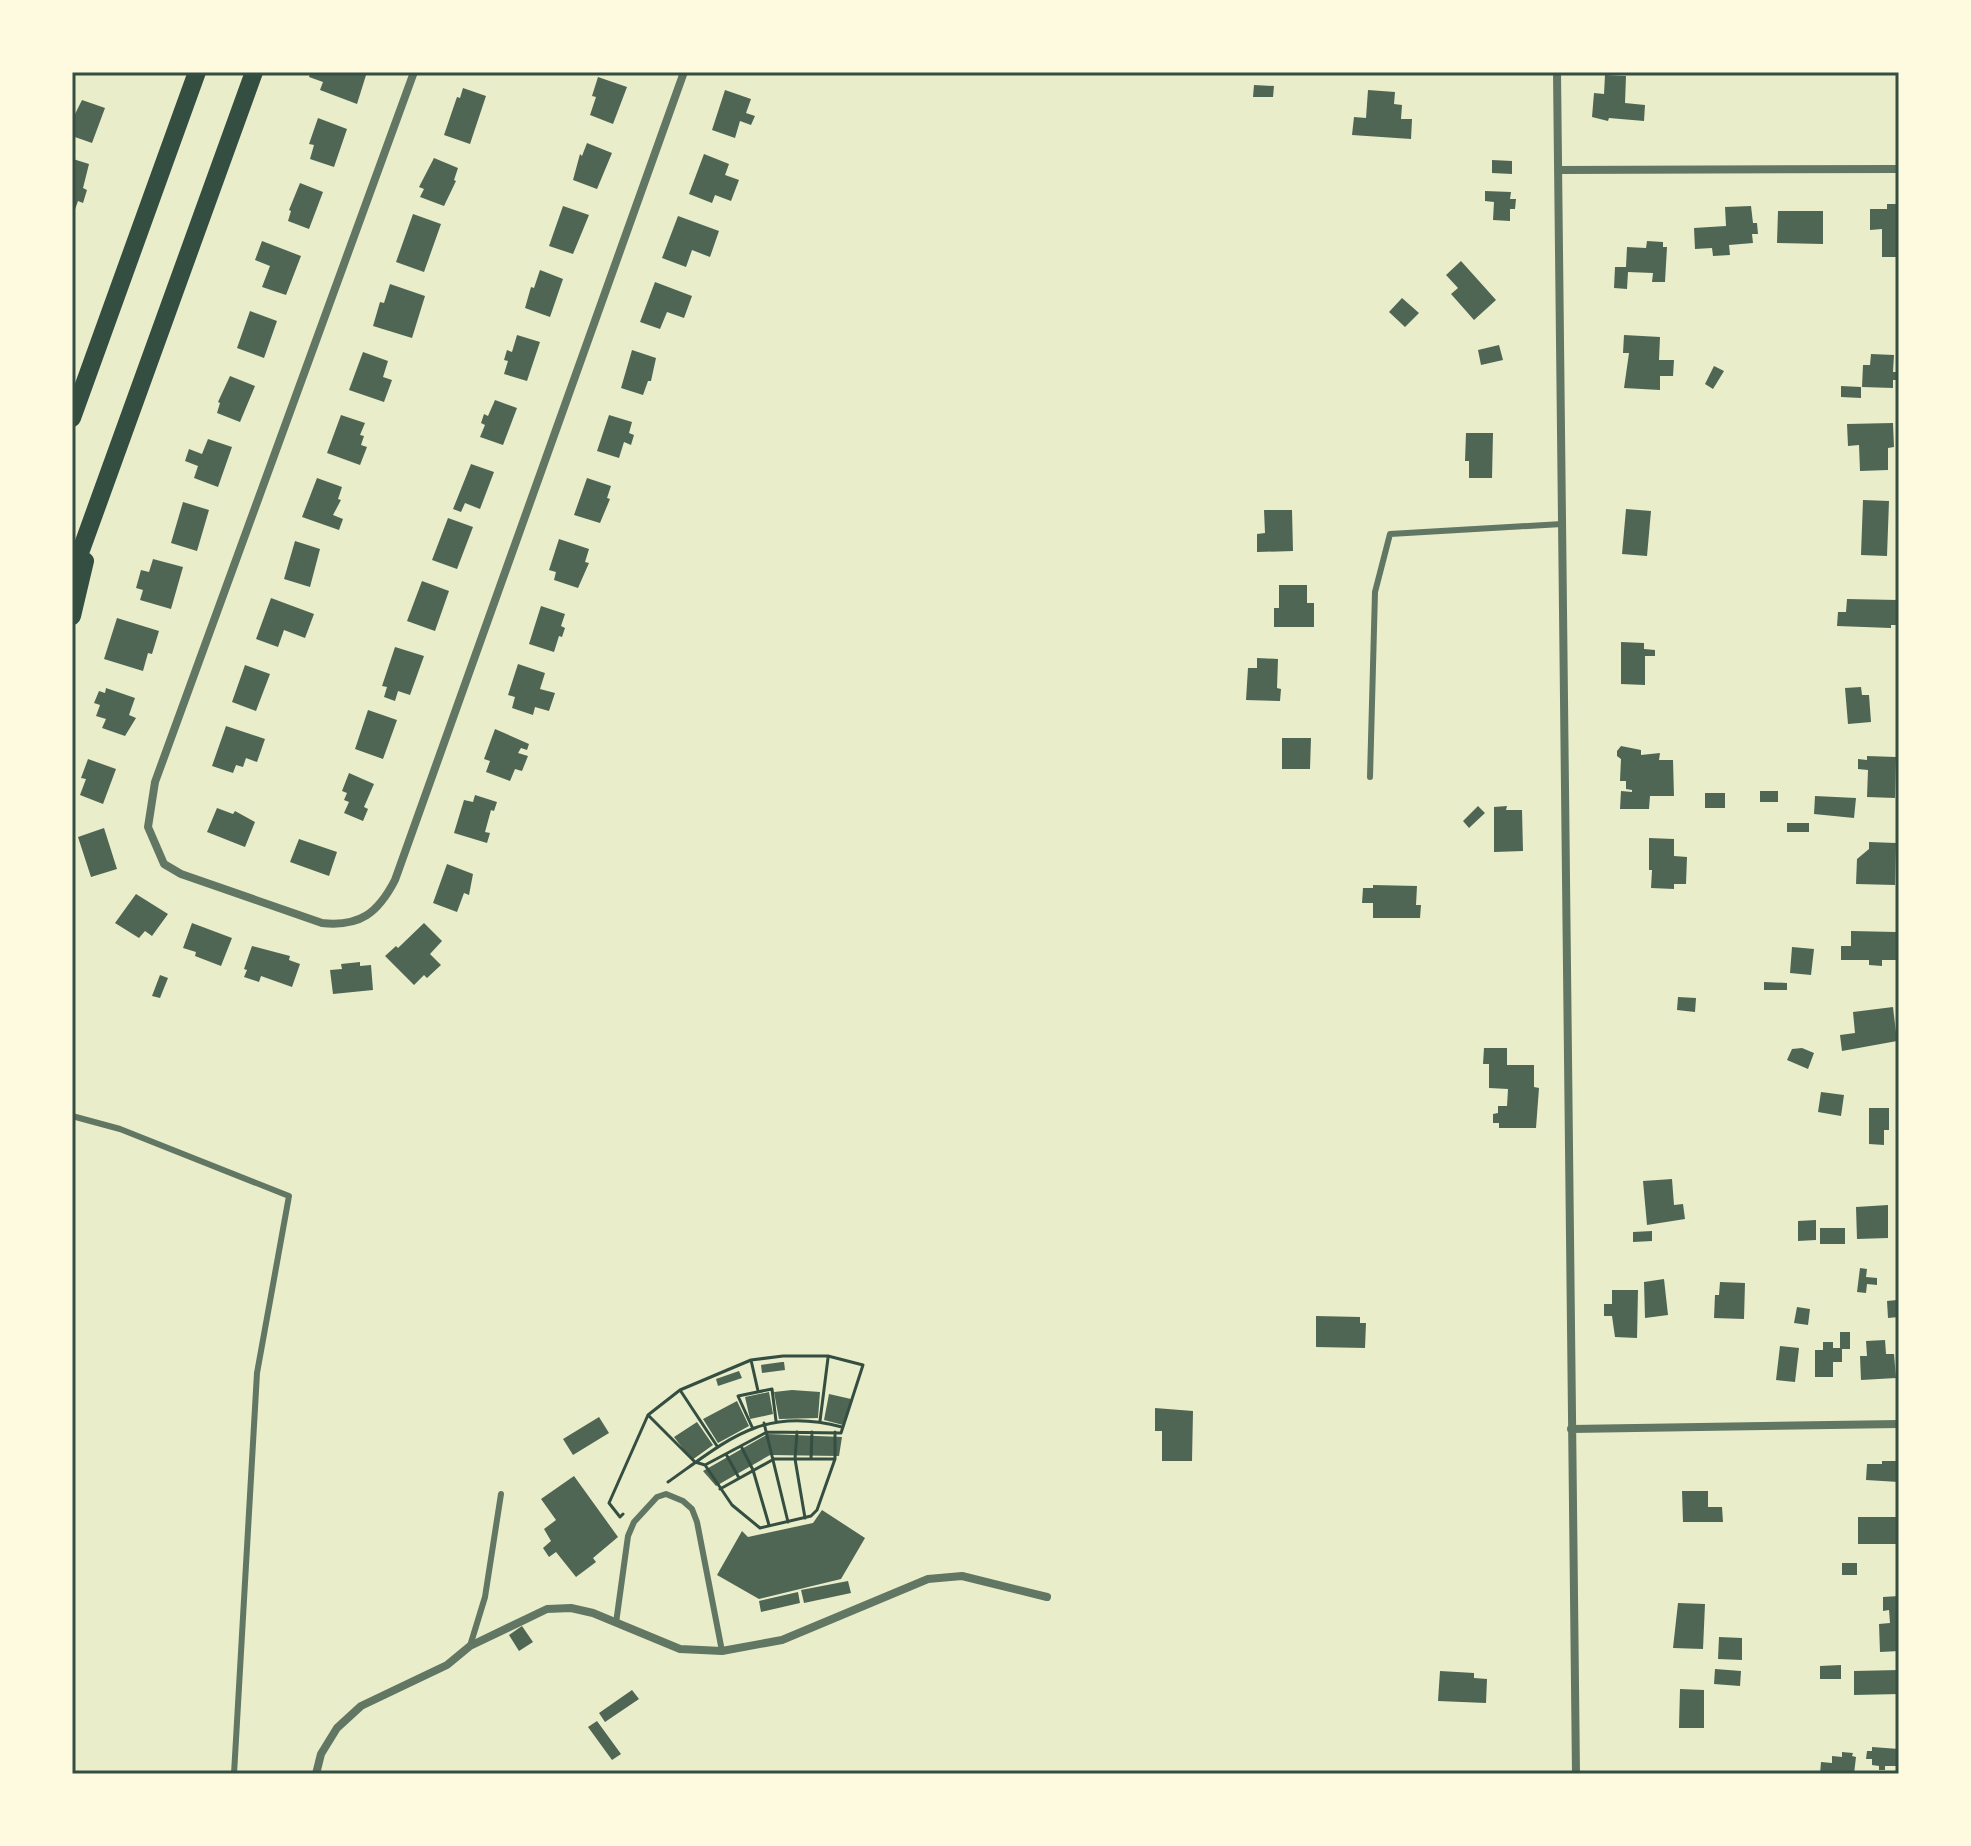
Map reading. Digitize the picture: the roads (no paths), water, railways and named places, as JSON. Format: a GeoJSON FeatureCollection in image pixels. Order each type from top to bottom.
{"type":"FeatureCollection","features":[{"type":"Feature","properties":{"kind":"highway"},"geometry":{"type":"LineString","coordinates":[[72,418],[197,72]]}},
{"type":"Feature","properties":{"kind":"highway"},"geometry":{"type":"LineString","coordinates":[[72,575],[254,72]]}},
{"type":"Feature","properties":{"kind":"highway"},"geometry":{"type":"LineString","coordinates":[[72,616],[103,490]]}},
{"type":"Feature","properties":{"kind":"street"},"geometry":{"type":"LineString","coordinates":[[414,72],[155,782],[148,827],[164,864],[181,874],[322,923],[341,925],[360,920],[379,906],[395,880],[684,72]]}},
{"type":"Feature","properties":{"kind":"street"},"geometry":{"type":"LineString","coordinates":[[1557,72],[1576,1774]]}},
{"type":"Feature","properties":{"kind":"street"},"geometry":{"type":"LineString","coordinates":[[1558,170],[1899,169]]}},
{"type":"Feature","properties":{"kind":"street"},"geometry":{"type":"LineString","coordinates":[[1571,1429],[1899,1424]]}},
{"type":"Feature","properties":{"kind":"street"},"geometry":{"type":"LineString","coordinates":[[316,1774],[321,1754],[337,1728],[361,1706],[447,1665],[470,1646],[547,1609],[571,1608],[680,1649],[722,1651],[782,1640],[928,1579],[962,1576],[1047,1597]]}},
{"type":"Feature","properties":{"kind":"lane"},"geometry":{"type":"LineString","coordinates":[[1370,777],[1375,592],[1390,534],[1562,524]]}},
{"type":"Feature","properties":{"kind":"lane"},"geometry":{"type":"LineString","coordinates":[[72,1116],[120,1129],[289,1196],[257,1373],[234,1774]]}},
{"type":"Feature","properties":{"kind":"lane"},"geometry":{"type":"LineString","coordinates":[[470,1646],[485,1597],[501,1494]]}},
{"type":"Feature","properties":{"kind":"lane"},"geometry":{"type":"LineString","coordinates":[[616,1623],[628,1536],[634,1522],[657,1497],[666,1494],[683,1501],[692,1509],[697,1522],[722,1651]]}}]}
